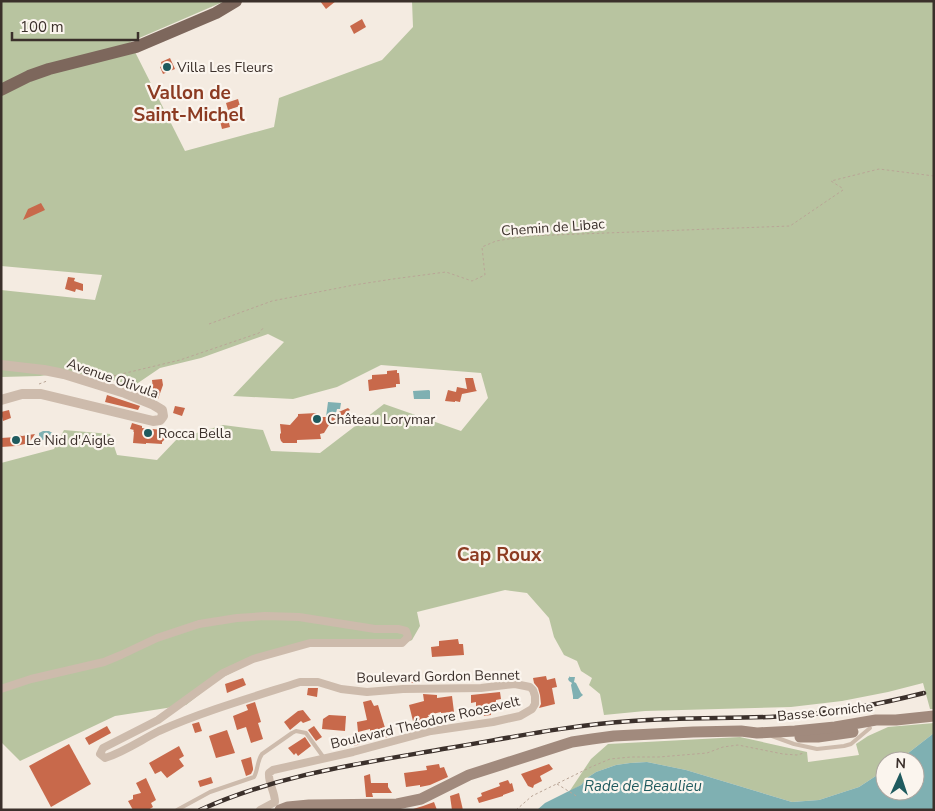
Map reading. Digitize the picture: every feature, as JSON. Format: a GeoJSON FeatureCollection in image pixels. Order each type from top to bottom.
{"type":"FeatureCollection","features":[{"type":"Feature","properties":{"kind":"main road"},"geometry":{"type":"LineString","coordinates":[[1,90],[29,76],[49,69],[136,47],[216,13],[236,1]]}},
{"type":"Feature","properties":{"kind":"main road","name":"Basse Corniche"},"geometry":{"type":"LineString","coordinates":[[280,810],[288,807],[309,805],[397,804],[410,802],[421,799],[469,776],[572,742],[614,736],[648,734],[818,729],[876,720],[934,716]]}},
{"type":"Feature","properties":{"kind":"main road","name":"Basse Corniche"},"geometry":{"type":"LineString","coordinates":[[757,732],[770,736],[818,737],[870,728],[896,720]]}},
{"type":"Feature","properties":{"kind":"street","name":"Avenue Olivula"},"geometry":{"type":"LineString","coordinates":[[1,365],[44,370],[99,384],[152,404],[162,410],[163,416],[160,420],[152,421],[41,394],[22,394],[1,400]]}},
{"type":"Feature","properties":{"kind":"street","name":"Boulevard Gordon Bennet"},"geometry":{"type":"LineString","coordinates":[[1,690],[31,679],[104,662],[157,638],[199,624],[265,616],[299,617],[375,629],[406,630],[408,637],[402,643],[310,643],[252,659],[223,673],[158,720],[103,748],[100,754],[104,758],[113,755],[159,731],[197,716],[300,682],[318,682],[340,689],[367,692],[403,689],[481,688],[515,684],[530,687],[535,696]]}},
{"type":"Feature","properties":{"kind":"street","name":"Boulevard Théodore Roosevelt"},"geometry":{"type":"LineString","coordinates":[[260,810],[275,802],[269,778],[271,772],[431,731],[520,716],[532,709],[535,704],[535,696]]}},
{"type":"Feature","properties":{"kind":"lane"},"geometry":{"type":"LineString","coordinates":[[177,810],[210,792],[254,777],[262,754],[296,731],[306,733],[324,758]]}},
{"type":"Feature","properties":{"kind":"path","name":"Chemin de Libac"},"geometry":{"type":"LineString","coordinates":[[209,324],[272,301],[392,279],[446,272],[472,281],[484,275],[482,247],[496,240],[527,236],[790,226],[843,190],[831,182],[879,169],[934,176]]}},
{"type":"Feature","properties":{"kind":"path"},"geometry":{"type":"LineString","coordinates":[[107,377],[180,360],[259,334],[264,327]]}},
{"type":"Feature","properties":{"kind":"path"},"geometry":{"type":"LineString","coordinates":[[22,394],[25,389],[48,380]]}},
{"type":"Feature","properties":{"kind":"path"},"geometry":{"type":"LineString","coordinates":[[516,810],[532,796],[591,766],[610,759],[631,756],[659,757],[707,752],[738,745],[783,754],[798,755],[804,753]]}},
{"type":"Feature","properties":{"kind":"path"},"geometry":{"type":"LineString","coordinates":[[557,784],[578,797]]}},
{"type":"Feature","properties":{"kind":"green space"},"geometry":{"type":"Polygon","coordinates":[[[1,1],[225,1],[130,42],[185,151],[274,127],[279,98],[382,60],[413,27],[412,1],[934,1],[934,709],[930,709],[923,683],[842,701],[791,707],[645,711],[604,715],[600,694],[589,685],[592,678],[581,671],[577,661],[564,655],[554,637],[549,618],[527,593],[505,590],[417,612],[420,626],[412,640],[401,645],[308,646],[253,662],[219,679],[186,705],[115,716],[20,761],[1,742],[1,463],[54,449],[64,430],[110,434],[117,455],[157,460],[177,439],[223,425],[263,430],[271,451],[320,453],[384,404],[461,431],[488,398],[481,373],[381,365],[337,387],[293,399],[233,396],[284,342],[268,334],[201,358],[160,368],[135,385],[70,372],[40,376],[1,377],[1,290],[95,300],[102,275],[1,266],[1,1]]]}},
{"type":"Feature","properties":{"kind":"green space"},"geometry":{"type":"Polygon","coordinates":[[[934,723],[934,733],[911,751],[875,751],[875,777],[859,787],[819,800],[792,802],[686,770],[647,762],[616,765],[596,772],[581,785],[569,792],[591,759],[608,744],[740,737],[807,752],[808,762],[859,755],[856,744],[888,727],[934,723]]]}},
{"type":"Feature","properties":{"kind":"water"},"geometry":{"type":"Polygon","coordinates":[[[429,390],[430,399],[414,399],[413,391],[429,390]]]}},
{"type":"Feature","properties":{"kind":"water"},"geometry":{"type":"Polygon","coordinates":[[[328,402],[341,403],[340,409],[337,409],[336,413],[326,417],[328,402]]]}},
{"type":"Feature","properties":{"kind":"water"},"geometry":{"type":"Polygon","coordinates":[[[49,431],[54,434],[52,437],[40,441],[39,433],[49,431]]]}},
{"type":"Feature","properties":{"kind":"water"},"geometry":{"type":"Polygon","coordinates":[[[570,676],[575,677],[574,682],[583,695],[578,699],[573,699],[572,683],[568,679],[570,676]]]}},
{"type":"Feature","properties":{"kind":"water","name":"Rade de Beaulieu"},"geometry":{"type":"Polygon","coordinates":[[[934,733],[934,810],[537,810],[545,803],[581,785],[596,772],[616,765],[647,762],[686,770],[792,802],[819,800],[859,787],[875,777],[875,801],[925,801],[925,751],[911,751],[934,733]]]}},
{"type":"Feature","properties":{"kind":"building"},"geometry":{"type":"Polygon","coordinates":[[[320,1],[336,1],[326,9],[320,1]]]}},
{"type":"Feature","properties":{"kind":"building"},"geometry":{"type":"Polygon","coordinates":[[[362,19],[366,27],[354,34],[350,26],[362,19]]]}},
{"type":"Feature","properties":{"kind":"building","name":"Villa Les Fleurs"},"geometry":{"type":"Polygon","coordinates":[[[170,58],[175,69],[163,74],[160,67],[162,66],[161,62],[170,58]]]}},
{"type":"Feature","properties":{"kind":"building"},"geometry":{"type":"Polygon","coordinates":[[[238,99],[240,106],[228,110],[226,103],[238,99]]]}},
{"type":"Feature","properties":{"kind":"building"},"geometry":{"type":"Polygon","coordinates":[[[228,119],[230,127],[222,129],[220,121],[228,119]]]}},
{"type":"Feature","properties":{"kind":"building"},"geometry":{"type":"Polygon","coordinates":[[[41,203],[45,210],[23,220],[28,209],[41,203]]]}},
{"type":"Feature","properties":{"kind":"building"},"geometry":{"type":"Polygon","coordinates":[[[68,277],[75,278],[74,281],[83,284],[83,291],[76,289],[75,292],[65,289],[68,277]]]}},
{"type":"Feature","properties":{"kind":"building"},"geometry":{"type":"Polygon","coordinates":[[[397,370],[400,384],[396,384],[396,387],[369,391],[368,380],[372,379],[372,375],[387,374],[387,371],[397,370]]]}},
{"type":"Feature","properties":{"kind":"building"},"geometry":{"type":"Polygon","coordinates":[[[465,378],[473,378],[477,391],[462,394],[460,402],[445,401],[448,390],[456,392],[457,387],[467,389],[465,378]]]}},
{"type":"Feature","properties":{"kind":"building"},"geometry":{"type":"Polygon","coordinates":[[[162,379],[163,385],[158,399],[150,396],[153,389],[152,380],[162,379]]]}},
{"type":"Feature","properties":{"kind":"building"},"geometry":{"type":"Polygon","coordinates":[[[107,395],[140,406],[138,410],[105,402],[107,395]]]}},
{"type":"Feature","properties":{"kind":"building"},"geometry":{"type":"Polygon","coordinates":[[[175,406],[185,408],[182,416],[173,413],[175,406]]]}},
{"type":"Feature","properties":{"kind":"building","name":"Château Lorymar"},"geometry":{"type":"Polygon","coordinates":[[[348,408],[350,410],[329,425],[324,433],[320,434],[321,439],[297,440],[297,443],[283,443],[281,441],[280,424],[290,425],[298,414],[317,413],[317,417],[327,417],[348,408]]]}},
{"type":"Feature","properties":{"kind":"building"},"geometry":{"type":"Polygon","coordinates":[[[9,410],[11,418],[3,421],[1,412],[9,410]]]}},
{"type":"Feature","properties":{"kind":"building","name":"Rocca Bella"},"geometry":{"type":"Polygon","coordinates":[[[132,423],[142,426],[142,428],[163,430],[162,434],[165,439],[162,444],[133,443],[134,430],[130,429],[132,423]]]}},
{"type":"Feature","properties":{"kind":"building","name":"Le Nid d'Aigle"},"geometry":{"type":"Polygon","coordinates":[[[35,434],[29,443],[1,447],[1,438],[35,434]]]}},
{"type":"Feature","properties":{"kind":"building"},"geometry":{"type":"Polygon","coordinates":[[[458,639],[459,644],[463,644],[464,655],[432,657],[431,647],[439,646],[439,641],[458,639]]]}},
{"type":"Feature","properties":{"kind":"building"},"geometry":{"type":"Polygon","coordinates":[[[406,674],[421,674],[421,683],[406,683],[406,674]]]}},
{"type":"Feature","properties":{"kind":"building"},"geometry":{"type":"Polygon","coordinates":[[[546,676],[547,680],[555,678],[557,687],[552,688],[555,704],[539,708],[541,704],[540,695],[533,678],[546,676]]]}},
{"type":"Feature","properties":{"kind":"building"},"geometry":{"type":"Polygon","coordinates":[[[243,678],[246,685],[227,693],[225,684],[243,678]]]}},
{"type":"Feature","properties":{"kind":"building"},"geometry":{"type":"Polygon","coordinates":[[[308,688],[318,688],[317,697],[307,695],[308,688]]]}},
{"type":"Feature","properties":{"kind":"building"},"geometry":{"type":"Polygon","coordinates":[[[500,692],[501,699],[496,700],[496,707],[490,708],[491,715],[484,716],[483,709],[476,709],[476,702],[471,703],[471,695],[500,692]]]}},
{"type":"Feature","properties":{"kind":"building"},"geometry":{"type":"Polygon","coordinates":[[[423,694],[437,695],[437,698],[452,696],[454,712],[441,712],[428,715],[429,717],[418,721],[413,721],[409,705],[424,701],[423,694]]]}},
{"type":"Feature","properties":{"kind":"building"},"geometry":{"type":"Polygon","coordinates":[[[371,700],[374,706],[378,705],[386,731],[389,730],[391,736],[384,738],[379,729],[358,732],[357,722],[367,720],[363,702],[371,700]]]}},
{"type":"Feature","properties":{"kind":"building"},"geometry":{"type":"Polygon","coordinates":[[[255,702],[261,722],[258,723],[263,739],[251,743],[246,727],[237,730],[233,716],[248,710],[246,705],[255,702]]]}},
{"type":"Feature","properties":{"kind":"building"},"geometry":{"type":"Polygon","coordinates":[[[303,710],[311,720],[303,723],[301,721],[290,730],[284,722],[298,711],[303,710]]]}},
{"type":"Feature","properties":{"kind":"building"},"geometry":{"type":"Polygon","coordinates":[[[329,715],[346,716],[345,731],[322,729],[323,719],[329,715]]]}},
{"type":"Feature","properties":{"kind":"building"},"geometry":{"type":"Polygon","coordinates":[[[199,722],[202,731],[195,733],[192,724],[199,722]]]}},
{"type":"Feature","properties":{"kind":"building"},"geometry":{"type":"Polygon","coordinates":[[[107,726],[111,733],[89,745],[85,738],[107,726]]]}},
{"type":"Feature","properties":{"kind":"building"},"geometry":{"type":"Polygon","coordinates":[[[314,726],[322,737],[316,741],[308,730],[314,726]]]}},
{"type":"Feature","properties":{"kind":"building"},"geometry":{"type":"Polygon","coordinates":[[[227,730],[235,753],[216,758],[209,736],[227,730]]]}},
{"type":"Feature","properties":{"kind":"building"},"geometry":{"type":"Polygon","coordinates":[[[358,736],[360,744],[354,746],[352,738],[358,736]]]}},
{"type":"Feature","properties":{"kind":"building"},"geometry":{"type":"Polygon","coordinates":[[[305,737],[311,746],[298,756],[296,753],[294,755],[288,748],[305,737]]]}},
{"type":"Feature","properties":{"kind":"building"},"geometry":{"type":"Polygon","coordinates":[[[69,744],[91,784],[51,807],[29,766],[69,744]]]}},
{"type":"Feature","properties":{"kind":"building"},"geometry":{"type":"Polygon","coordinates":[[[179,746],[184,756],[179,759],[184,766],[167,778],[161,771],[155,774],[149,763],[179,746]]]}},
{"type":"Feature","properties":{"kind":"building"},"geometry":{"type":"Polygon","coordinates":[[[251,757],[253,770],[251,774],[246,776],[241,760],[251,757]]]}},
{"type":"Feature","properties":{"kind":"building"},"geometry":{"type":"Polygon","coordinates":[[[439,764],[440,768],[444,767],[448,777],[430,785],[406,787],[404,773],[427,770],[426,766],[439,764]]]}},
{"type":"Feature","properties":{"kind":"building"},"geometry":{"type":"Polygon","coordinates":[[[549,764],[553,769],[540,776],[542,781],[534,785],[533,788],[528,786],[521,774],[549,764]]]}},
{"type":"Feature","properties":{"kind":"building"},"geometry":{"type":"Polygon","coordinates":[[[370,774],[371,783],[388,783],[392,793],[372,793],[373,797],[366,797],[364,776],[370,774]]]}},
{"type":"Feature","properties":{"kind":"building"},"geometry":{"type":"Polygon","coordinates":[[[211,777],[213,783],[200,787],[198,781],[211,777]]]}},
{"type":"Feature","properties":{"kind":"building"},"geometry":{"type":"Polygon","coordinates":[[[146,778],[156,800],[151,803],[153,807],[148,810],[133,810],[128,801],[133,799],[133,795],[141,793],[136,783],[146,778]]]}},
{"type":"Feature","properties":{"kind":"building"},"geometry":{"type":"Polygon","coordinates":[[[508,780],[510,784],[512,783],[514,791],[479,803],[477,798],[482,796],[481,793],[500,786],[499,783],[508,780]]]}},
{"type":"Feature","properties":{"kind":"building"},"geometry":{"type":"Polygon","coordinates":[[[459,793],[463,810],[452,810],[450,796],[459,793]]]}},
{"type":"Feature","properties":{"kind":"building"},"geometry":{"type":"Polygon","coordinates":[[[434,802],[437,810],[410,810],[423,806],[434,802]]]}},
{"type":"Feature","properties":{"kind":"railway"},"geometry":{"type":"LineString","coordinates":[[200,810],[260,787],[322,771],[540,732],[632,721],[807,715],[858,708],[924,693]]}},
{"type":"Feature","properties":{"kind":"place","name":"Villa Les Fleurs"},"geometry":{"type":"Point","coordinates":[167,67]}},
{"type":"Feature","properties":{"kind":"place","name":"Château Lorymar"},"geometry":{"type":"Point","coordinates":[317,419]}},
{"type":"Feature","properties":{"kind":"place","name":"Rocca Bella"},"geometry":{"type":"Point","coordinates":[148,433]}},
{"type":"Feature","properties":{"kind":"place","name":"Le Nid d'Aigle"},"geometry":{"type":"Point","coordinates":[16,440]}},
{"type":"Feature","properties":{"kind":"district","name":"Vallon de Saint-Michel"},"geometry":{"type":"Point","coordinates":[189,103]}},
{"type":"Feature","properties":{"kind":"district","name":"Cap Roux"},"geometry":{"type":"Point","coordinates":[499,554]}}]}
